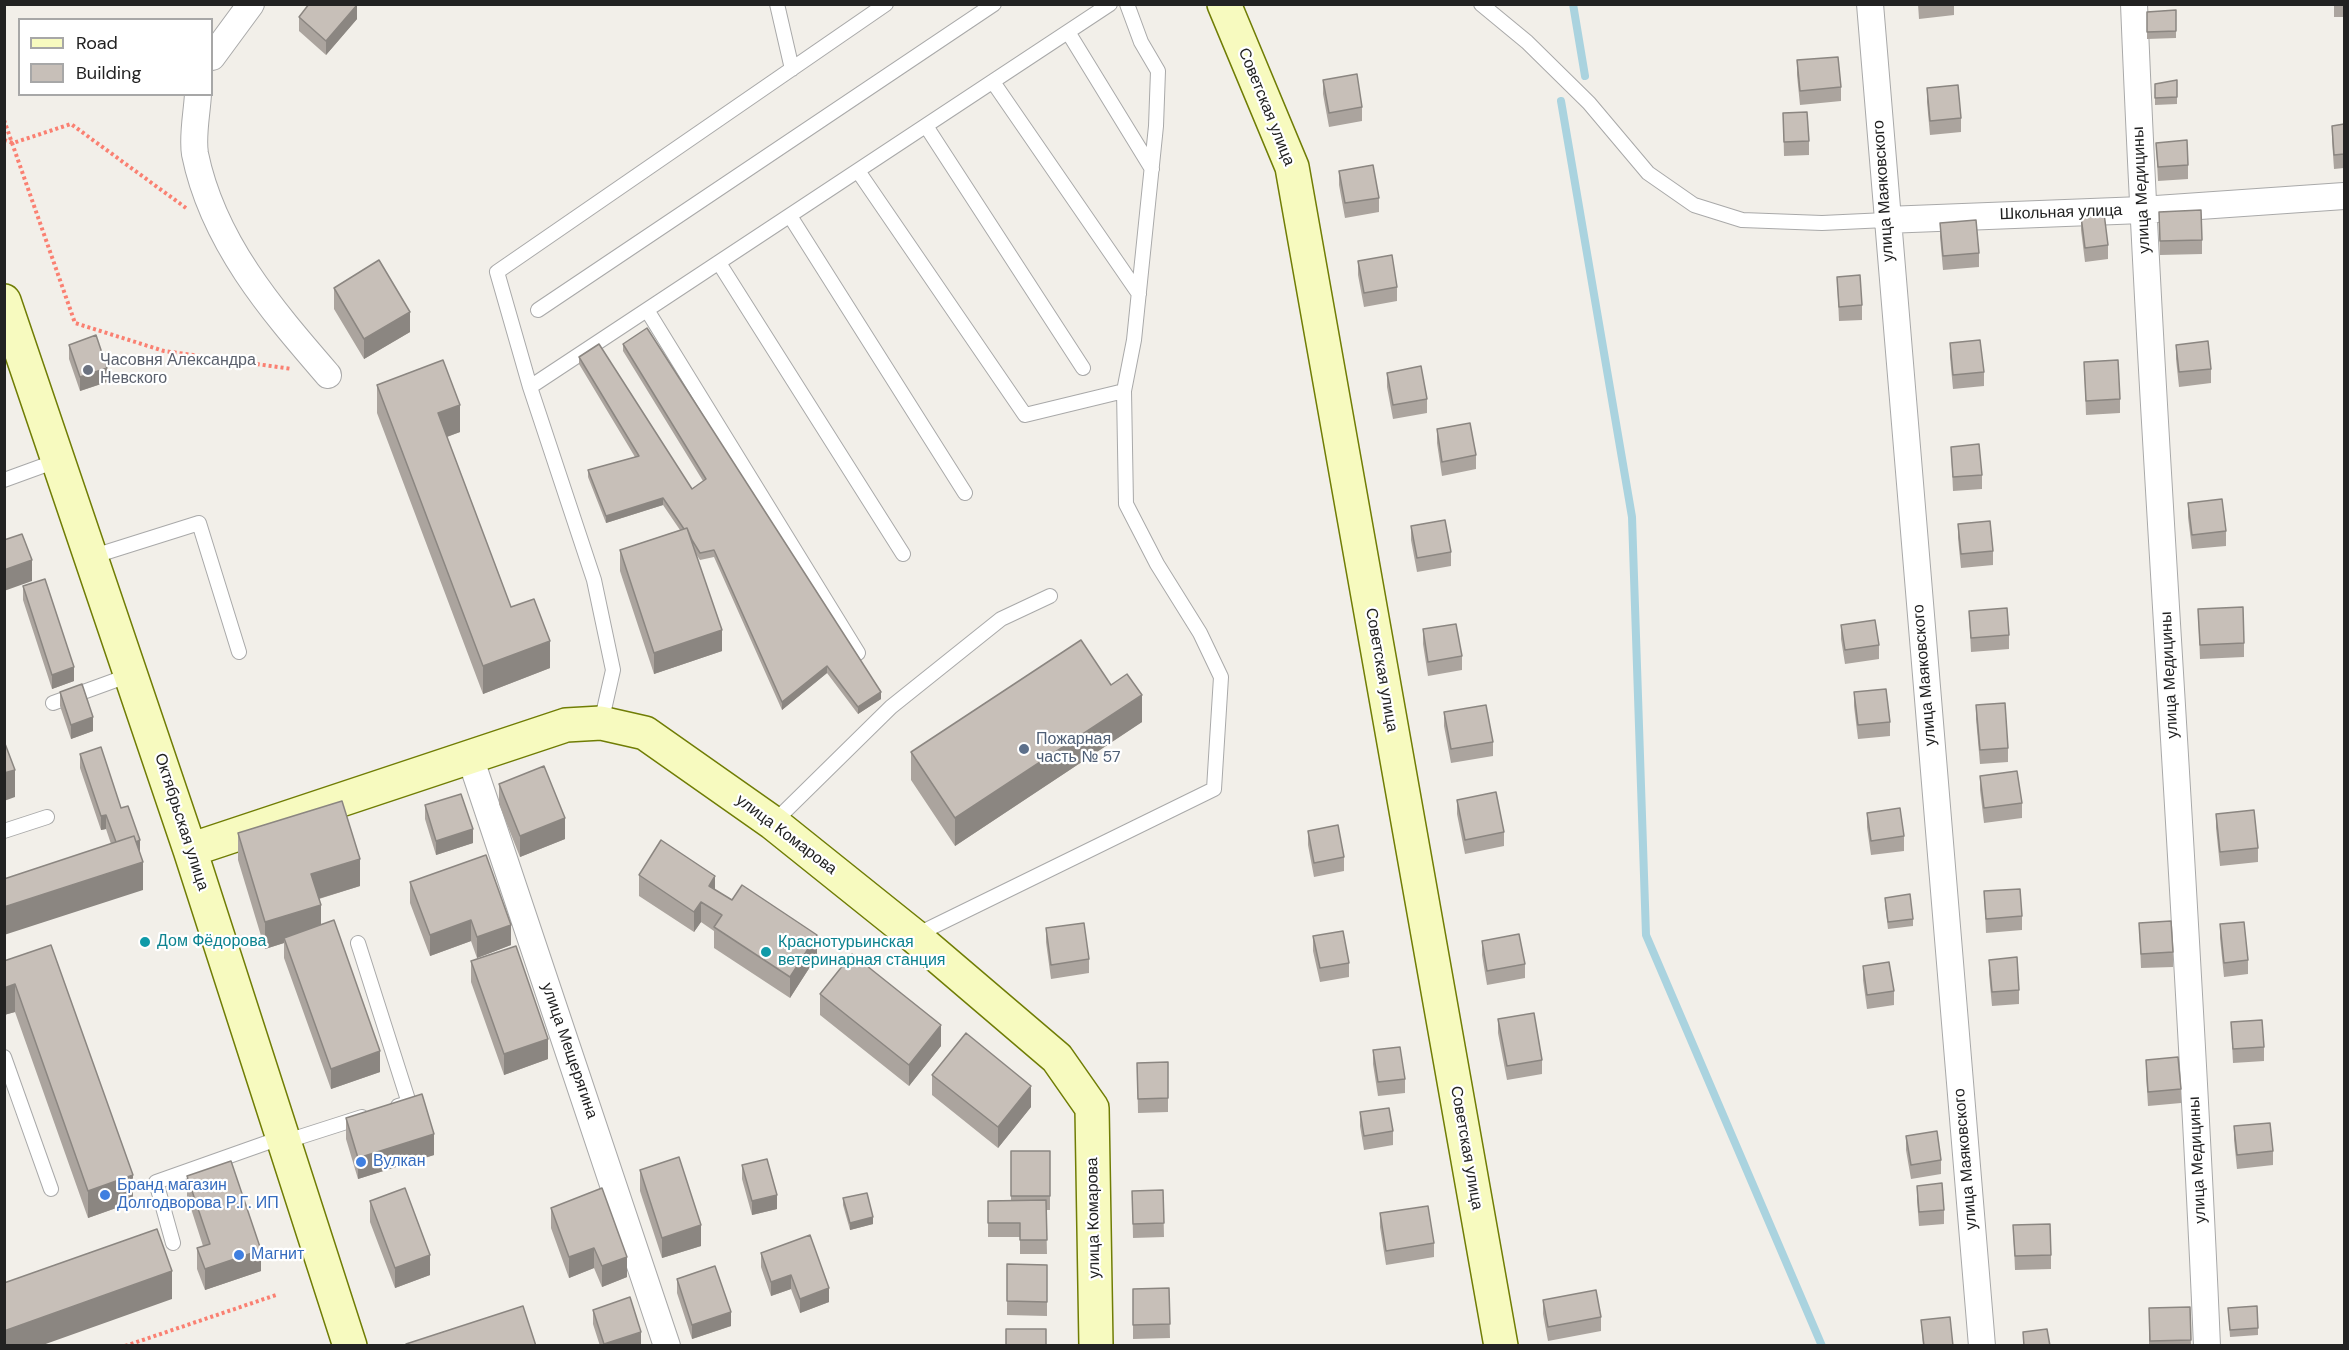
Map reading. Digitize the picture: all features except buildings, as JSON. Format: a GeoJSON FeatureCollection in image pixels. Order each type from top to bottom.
{"type":"FeatureCollection","features":[{"type":"Feature","properties":{"kind":"main road","name":"Советская улица"},"geometry":{"type":"LineString","coordinates":[[1224,4],[1292,167],[1501,1346]]}},
{"type":"Feature","properties":{"kind":"main road","name":"Октябрьская улица"},"geometry":{"type":"LineString","coordinates":[[4,301],[190,850],[350,1346]]}},
{"type":"Feature","properties":{"kind":"main road","name":"улица Комарова"},"geometry":{"type":"LineString","coordinates":[[190,850],[566,725],[601,723],[645,733],[773,823],[914,936],[1058,1058],[1092,1108],[1096,1346]]}},
{"type":"Feature","properties":{"kind":"street"},"geometry":{"type":"LineString","coordinates":[[213,56],[251,4]]}},
{"type":"Feature","properties":{"kind":"street","name":"улица Маяковского"},"geometry":{"type":"LineString","coordinates":[[1870,4],[1886,220],[1982,1346]]}},
{"type":"Feature","properties":{"kind":"street","name":"улица Медицины"},"geometry":{"type":"LineString","coordinates":[[2134,4],[2142,210],[2198,1142],[2207,1346]]}},
{"type":"Feature","properties":{"kind":"street"},"geometry":{"type":"LineString","coordinates":[[198,96],[195,152],[222,235],[277,316],[328,375]]}},
{"type":"Feature","properties":{"kind":"street","name":"Школьная улица"},"geometry":{"type":"LineString","coordinates":[[1886,220],[2142,210],[2344,196]]}},
{"type":"Feature","properties":{"kind":"street","name":"улица Мещерягина"},"geometry":{"type":"LineString","coordinates":[[470,757],[667,1346]]}},
{"type":"Feature","properties":{"kind":"lane"},"geometry":{"type":"LineString","coordinates":[[777,4],[792,69]]}},
{"type":"Feature","properties":{"kind":"lane"},"geometry":{"type":"LineString","coordinates":[[601,723],[613,670],[594,580],[530,387],[497,272],[792,69],[871,9],[886,4]]}},
{"type":"Feature","properties":{"kind":"lane"},"geometry":{"type":"LineString","coordinates":[[538,310],[993,4]]}},
{"type":"Feature","properties":{"kind":"lane"},"geometry":{"type":"LineString","coordinates":[[530,387],[1110,4]]}},
{"type":"Feature","properties":{"kind":"lane"},"geometry":{"type":"LineString","coordinates":[[914,936],[1214,789],[1221,677],[1200,633],[1157,564],[1126,504],[1124,391],[1139,294],[1152,169],[1158,71],[1141,42],[1127,4]]}},
{"type":"Feature","properties":{"kind":"lane"},"geometry":{"type":"LineString","coordinates":[[1481,4],[1527,42],[1589,103],[1648,173],[1694,205],[1742,220],[1822,222],[1886,220]]}},
{"type":"Feature","properties":{"kind":"lane"},"geometry":{"type":"LineString","coordinates":[[1068,32],[1152,169]]}},
{"type":"Feature","properties":{"kind":"lane"},"geometry":{"type":"LineString","coordinates":[[993,82],[1139,294]]}},
{"type":"Feature","properties":{"kind":"lane"},"geometry":{"type":"LineString","coordinates":[[926,126],[1083,368]]}},
{"type":"Feature","properties":{"kind":"lane"},"geometry":{"type":"LineString","coordinates":[[858,171],[1025,415],[1124,391]]}},
{"type":"Feature","properties":{"kind":"lane"},"geometry":{"type":"LineString","coordinates":[[790,216],[965,493]]}},
{"type":"Feature","properties":{"kind":"lane"},"geometry":{"type":"LineString","coordinates":[[718,263],[903,554]]}},
{"type":"Feature","properties":{"kind":"lane"},"geometry":{"type":"LineString","coordinates":[[647,310],[858,653]]}},
{"type":"Feature","properties":{"kind":"lane"},"geometry":{"type":"LineString","coordinates":[[4,480],[59,460]]}},
{"type":"Feature","properties":{"kind":"lane"},"geometry":{"type":"LineString","coordinates":[[91,557],[199,523],[239,652]]}},
{"type":"Feature","properties":{"kind":"lane"},"geometry":{"type":"LineString","coordinates":[[773,823],[891,707],[1002,619],[1050,596]]}},
{"type":"Feature","properties":{"kind":"lane"},"geometry":{"type":"LineString","coordinates":[[53,703],[131,675]]}},
{"type":"Feature","properties":{"kind":"lane"},"geometry":{"type":"LineString","coordinates":[[4,831],[47,817]]}},
{"type":"Feature","properties":{"kind":"lane"},"geometry":{"type":"LineString","coordinates":[[173,1242],[156,1182],[409,1102],[358,943]]}},
{"type":"Feature","properties":{"kind":"lane"},"geometry":{"type":"LineString","coordinates":[[4,1057],[51,1189]]}},
{"type":"Feature","properties":{"kind":"path"},"geometry":{"type":"LineString","coordinates":[[4,120],[75,323],[164,351],[328,375]]}},
{"type":"Feature","properties":{"kind":"path"},"geometry":{"type":"LineString","coordinates":[[4,140],[13,143],[71,124],[222,235]]}},
{"type":"Feature","properties":{"kind":"path"},"geometry":{"type":"LineString","coordinates":[[125,1346],[276,1295]]}},
{"type":"Feature","properties":{"kind":"waterway"},"geometry":{"type":"LineString","coordinates":[[1573,4],[1585,76]]}},
{"type":"Feature","properties":{"kind":"waterway"},"geometry":{"type":"LineString","coordinates":[[1561,101],[1632,517],[1646,935],[1822,1346]]}},
{"type":"Feature","properties":{"kind":"place","name":"Часовня Александра Невского"},"geometry":{"type":"Point","coordinates":[88,370]}},
{"type":"Feature","properties":{"kind":"place","name":"Пожарная часть № 57"},"geometry":{"type":"Point","coordinates":[1024,749]}},
{"type":"Feature","properties":{"kind":"place","name":"Дом Фёдорова"},"geometry":{"type":"Point","coordinates":[145,942]}},
{"type":"Feature","properties":{"kind":"place","name":"Краснотурьинская ветеринарная станция"},"geometry":{"type":"Point","coordinates":[766,952]}},
{"type":"Feature","properties":{"kind":"place","name":"Вулкан"},"geometry":{"type":"Point","coordinates":[361,1162]}},
{"type":"Feature","properties":{"kind":"place","name":"Бранд магазин Долгодворова Р.Г. ИП"},"geometry":{"type":"Point","coordinates":[105,1195]}},
{"type":"Feature","properties":{"kind":"place","name":"Магнит"},"geometry":{"type":"Point","coordinates":[239,1255]}}]}
